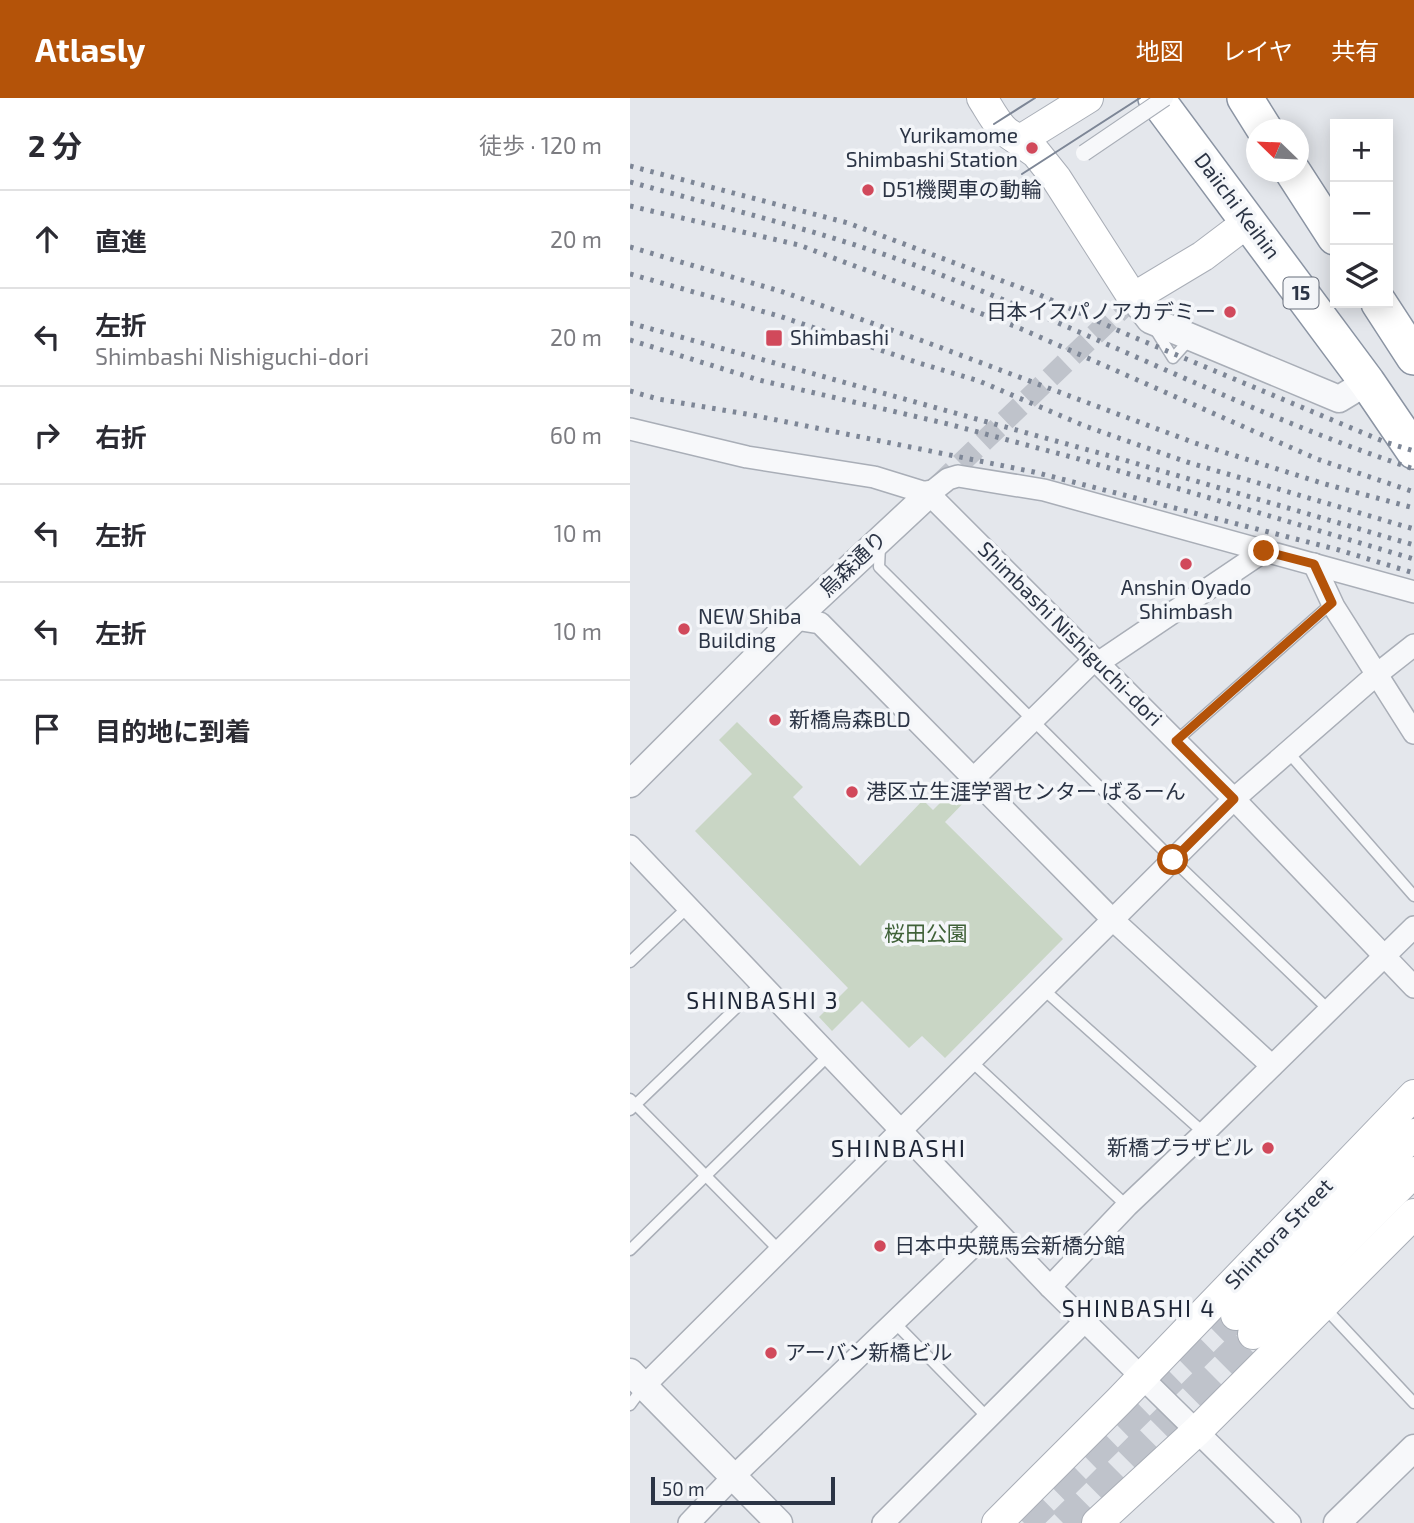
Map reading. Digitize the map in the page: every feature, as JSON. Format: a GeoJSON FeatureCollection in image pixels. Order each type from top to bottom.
{"type":"FeatureCollection","features":[{"type":"Feature","properties":{"kind":"highway","name":"Daiichi Keihin"},"geometry":{"type":"LineString","coordinates":[[1156,98],[1367,382],[1414,452]]}},
{"type":"Feature","properties":{"kind":"highway"},"geometry":{"type":"LineString","coordinates":[[1245,98],[1258,119]]}},
{"type":"Feature","properties":{"kind":"highway"},"geometry":{"type":"LineString","coordinates":[[1299,182],[1330,229]]}},
{"type":"Feature","properties":{"kind":"highway"},"geometry":{"type":"LineString","coordinates":[[1381,308],[1414,357]]}},
{"type":"Feature","properties":{"kind":"main road"},"geometry":{"type":"LineString","coordinates":[[982,98],[1005,131],[1036,153],[1056,178],[1141,309],[1248,222]]}},
{"type":"Feature","properties":{"kind":"main road"},"geometry":{"type":"LineString","coordinates":[[1014,138],[1029,136],[1088,98]]}},
{"type":"Feature","properties":{"kind":"main road","name":"Shintora Street"},"geometry":{"type":"LineString","coordinates":[[997,1523],[1414,1095]]}},
{"type":"Feature","properties":{"kind":"main road"},"geometry":{"type":"LineString","coordinates":[[1414,1134],[1245,1325],[1414,1172]]}},
{"type":"Feature","properties":{"kind":"main road"},"geometry":{"type":"LineString","coordinates":[[1097,1523],[1197,1431],[1414,1214]]}},
{"type":"Feature","properties":{"kind":"street"},"geometry":{"type":"LineString","coordinates":[[1084,153],[1165,98]]}},
{"type":"Feature","properties":{"kind":"street"},"geometry":{"type":"LineString","coordinates":[[1141,309],[1191,338],[1339,399],[1367,382]]}},
{"type":"Feature","properties":{"kind":"street"},"geometry":{"type":"LineString","coordinates":[[630,429],[747,457],[874,477],[929,494],[948,479],[958,476],[1044,490],[1414,592]]}},
{"type":"Feature","properties":{"kind":"street","name":"烏森通り"},"geometry":{"type":"LineString","coordinates":[[630,784],[796,619],[929,494]]}},
{"type":"Feature","properties":{"kind":"street","name":"Shimbashi Nishiguchi-dori"},"geometry":{"type":"LineString","coordinates":[[929,494],[1234,799],[1414,987]]}},
{"type":"Feature","properties":{"kind":"street"},"geometry":{"type":"LineString","coordinates":[[974,779],[1096,662],[1264,551]]}},
{"type":"Feature","properties":{"kind":"street"},"geometry":{"type":"LineString","coordinates":[[1314,564],[1332,603],[1414,733]]}},
{"type":"Feature","properties":{"kind":"street"},"geometry":{"type":"LineString","coordinates":[[796,619],[820,623],[1113,920],[1272,1066]]}},
{"type":"Feature","properties":{"kind":"street"},"geometry":{"type":"LineString","coordinates":[[779,1523],[733,1476],[635,1388],[780,1251],[1234,799],[1376,675],[1414,646]]}},
{"type":"Feature","properties":{"kind":"street"},"geometry":{"type":"LineString","coordinates":[[630,846],[1050,1287],[1290,1523]]}},
{"type":"Feature","properties":{"kind":"street"},"geometry":{"type":"LineString","coordinates":[[1050,1287],[1127,1206],[1414,927]]}},
{"type":"Feature","properties":{"kind":"street"},"geometry":{"type":"LineString","coordinates":[[689,1523],[733,1476],[993,1227]]}},
{"type":"Feature","properties":{"kind":"street"},"geometry":{"type":"LineString","coordinates":[[883,1523],[1085,1321]]}},
{"type":"Feature","properties":{"kind":"street"},"geometry":{"type":"LineString","coordinates":[[1337,1523],[1414,1448]]}},
{"type":"Feature","properties":{"kind":"lane"},"geometry":{"type":"LineString","coordinates":[[1141,309],[1173,358],[1191,338]]}},
{"type":"Feature","properties":{"kind":"lane"},"geometry":{"type":"LineString","coordinates":[[880,538],[879,567],[1173,860],[1329,1010]]}},
{"type":"Feature","properties":{"kind":"lane"},"geometry":{"type":"LineString","coordinates":[[1176,741],[1332,603]]}},
{"type":"Feature","properties":{"kind":"lane"},"geometry":{"type":"LineString","coordinates":[[1287,752],[1414,896]]}},
{"type":"Feature","properties":{"kind":"lane"},"geometry":{"type":"LineString","coordinates":[[630,962],[687,908]]}},
{"type":"Feature","properties":{"kind":"lane"},"geometry":{"type":"LineString","coordinates":[[762,983],[632,1104],[780,1251]]}},
{"type":"Feature","properties":{"kind":"lane"},"geometry":{"type":"LineString","coordinates":[[1043,989],[1204,1133]]}},
{"type":"Feature","properties":{"kind":"lane"},"geometry":{"type":"LineString","coordinates":[[630,1250],[830,1054]]}},
{"type":"Feature","properties":{"kind":"lane"},"geometry":{"type":"LineString","coordinates":[[971,1061],[1127,1206]]}},
{"type":"Feature","properties":{"kind":"lane"},"geometry":{"type":"LineString","coordinates":[[1323,1306],[1414,1403]]}},
{"type":"Feature","properties":{"kind":"lane"},"geometry":{"type":"LineString","coordinates":[[894,1322],[988,1418]]}},
{"type":"Feature","properties":{"kind":"green space","name":"桜田公園"},"geometry":{"type":"Polygon","coordinates":[[[737,722],[803,787],[793,797],[860,866],[923,800],[933,810],[961,782],[973,793],[945,822],[1063,939],[945,1058],[922,1036],[909,1048],[862,1001],[832,1031],[819,1017],[848,988],[695,831],[752,774],[719,740],[737,722]]]}},
{"type":"Feature","properties":{"kind":"tunnel"},"geometry":{"type":"LineString","coordinates":[[938,485],[1133,298]]}},
{"type":"Feature","properties":{"kind":"tunnel"},"geometry":{"type":"LineString","coordinates":[[1024,1523],[1236,1315]]}},
{"type":"Feature","properties":{"kind":"tunnel"},"geometry":{"type":"LineString","coordinates":[[1063,1523],[1253,1334]]}},
{"type":"Feature","properties":{"kind":"tram line"},"geometry":{"type":"LineString","coordinates":[[994,124],[1035,98]]}},
{"type":"Feature","properties":{"kind":"tram line"},"geometry":{"type":"LineString","coordinates":[[1022,174],[1140,98]]}},
{"type":"Feature","properties":{"kind":"railway"},"geometry":{"type":"LineString","coordinates":[[630,166],[848,223],[1040,295],[1385,442],[1414,451]]}},
{"type":"Feature","properties":{"kind":"railway"},"geometry":{"type":"LineString","coordinates":[[630,182],[794,226],[914,265],[1012,303],[1298,426],[1414,469]]}},
{"type":"Feature","properties":{"kind":"railway"},"geometry":{"type":"LineString","coordinates":[[630,206],[799,245],[1017,327],[1317,459],[1414,492]]}},
{"type":"Feature","properties":{"kind":"railway"},"geometry":{"type":"LineString","coordinates":[[630,247],[783,292],[923,341],[1195,443],[1325,484],[1414,508]]}},
{"type":"Feature","properties":{"kind":"railway"},"geometry":{"type":"LineString","coordinates":[[630,274],[779,316],[979,381],[1085,426],[1187,462],[1414,529]]}},
{"type":"Feature","properties":{"kind":"railway"},"geometry":{"type":"LineString","coordinates":[[630,323],[1121,459],[1414,545]]}},
{"type":"Feature","properties":{"kind":"railway"},"geometry":{"type":"LineString","coordinates":[[630,340],[759,380],[948,424],[1079,459],[1414,559]]}},
{"type":"Feature","properties":{"kind":"railway"},"geometry":{"type":"LineString","coordinates":[[630,391],[658,399],[752,415],[1034,472],[1339,550],[1414,573]]}},
{"type":"Feature","properties":{"kind":"place","name":"Yurikamome Shimbashi Station"},"geometry":{"type":"Point","coordinates":[1032,148]}},
{"type":"Feature","properties":{"kind":"place","name":"D51機関車の動輪"},"geometry":{"type":"Point","coordinates":[868,190]}},
{"type":"Feature","properties":{"kind":"place","name":"日本イスパノアカデミー"},"geometry":{"type":"Point","coordinates":[1230,312]}},
{"type":"Feature","properties":{"kind":"place","name":"Shimbashi"},"geometry":{"type":"Point","coordinates":[774,338]}},
{"type":"Feature","properties":{"kind":"place","name":"Anshin Oyado Shimbash"},"geometry":{"type":"Point","coordinates":[1186,564]}},
{"type":"Feature","properties":{"kind":"place","name":"NEW Shiba Building"},"geometry":{"type":"Point","coordinates":[684,629]}},
{"type":"Feature","properties":{"kind":"place","name":"新橋烏森BLD"},"geometry":{"type":"Point","coordinates":[775,720]}},
{"type":"Feature","properties":{"kind":"place","name":"港区立生涯学習センター ばるーん"},"geometry":{"type":"Point","coordinates":[852,792]}},
{"type":"Feature","properties":{"kind":"place","name":"新橋プラザビル"},"geometry":{"type":"Point","coordinates":[1268,1148]}},
{"type":"Feature","properties":{"kind":"place","name":"日本中央競馬会新橋分館"},"geometry":{"type":"Point","coordinates":[880,1246]}},
{"type":"Feature","properties":{"kind":"place","name":"アーバン新橋ビル"},"geometry":{"type":"Point","coordinates":[771,1353]}},
{"type":"Feature","properties":{"kind":"district","name":"SHINBASHI 3"},"geometry":{"type":"Point","coordinates":[763,1001]}},
{"type":"Feature","properties":{"kind":"district","name":"SHINBASHI"},"geometry":{"type":"Point","coordinates":[899,1149]}},
{"type":"Feature","properties":{"kind":"district","name":"SHINBASHI 4"},"geometry":{"type":"Point","coordinates":[1139,1309]}},
{"type":"Feature","properties":{"kind":"route"},"geometry":{"type":"LineString","coordinates":[[1173,860],[1234,799],[1176,741],[1332,603],[1314,564],[1264,551]]}}]}
